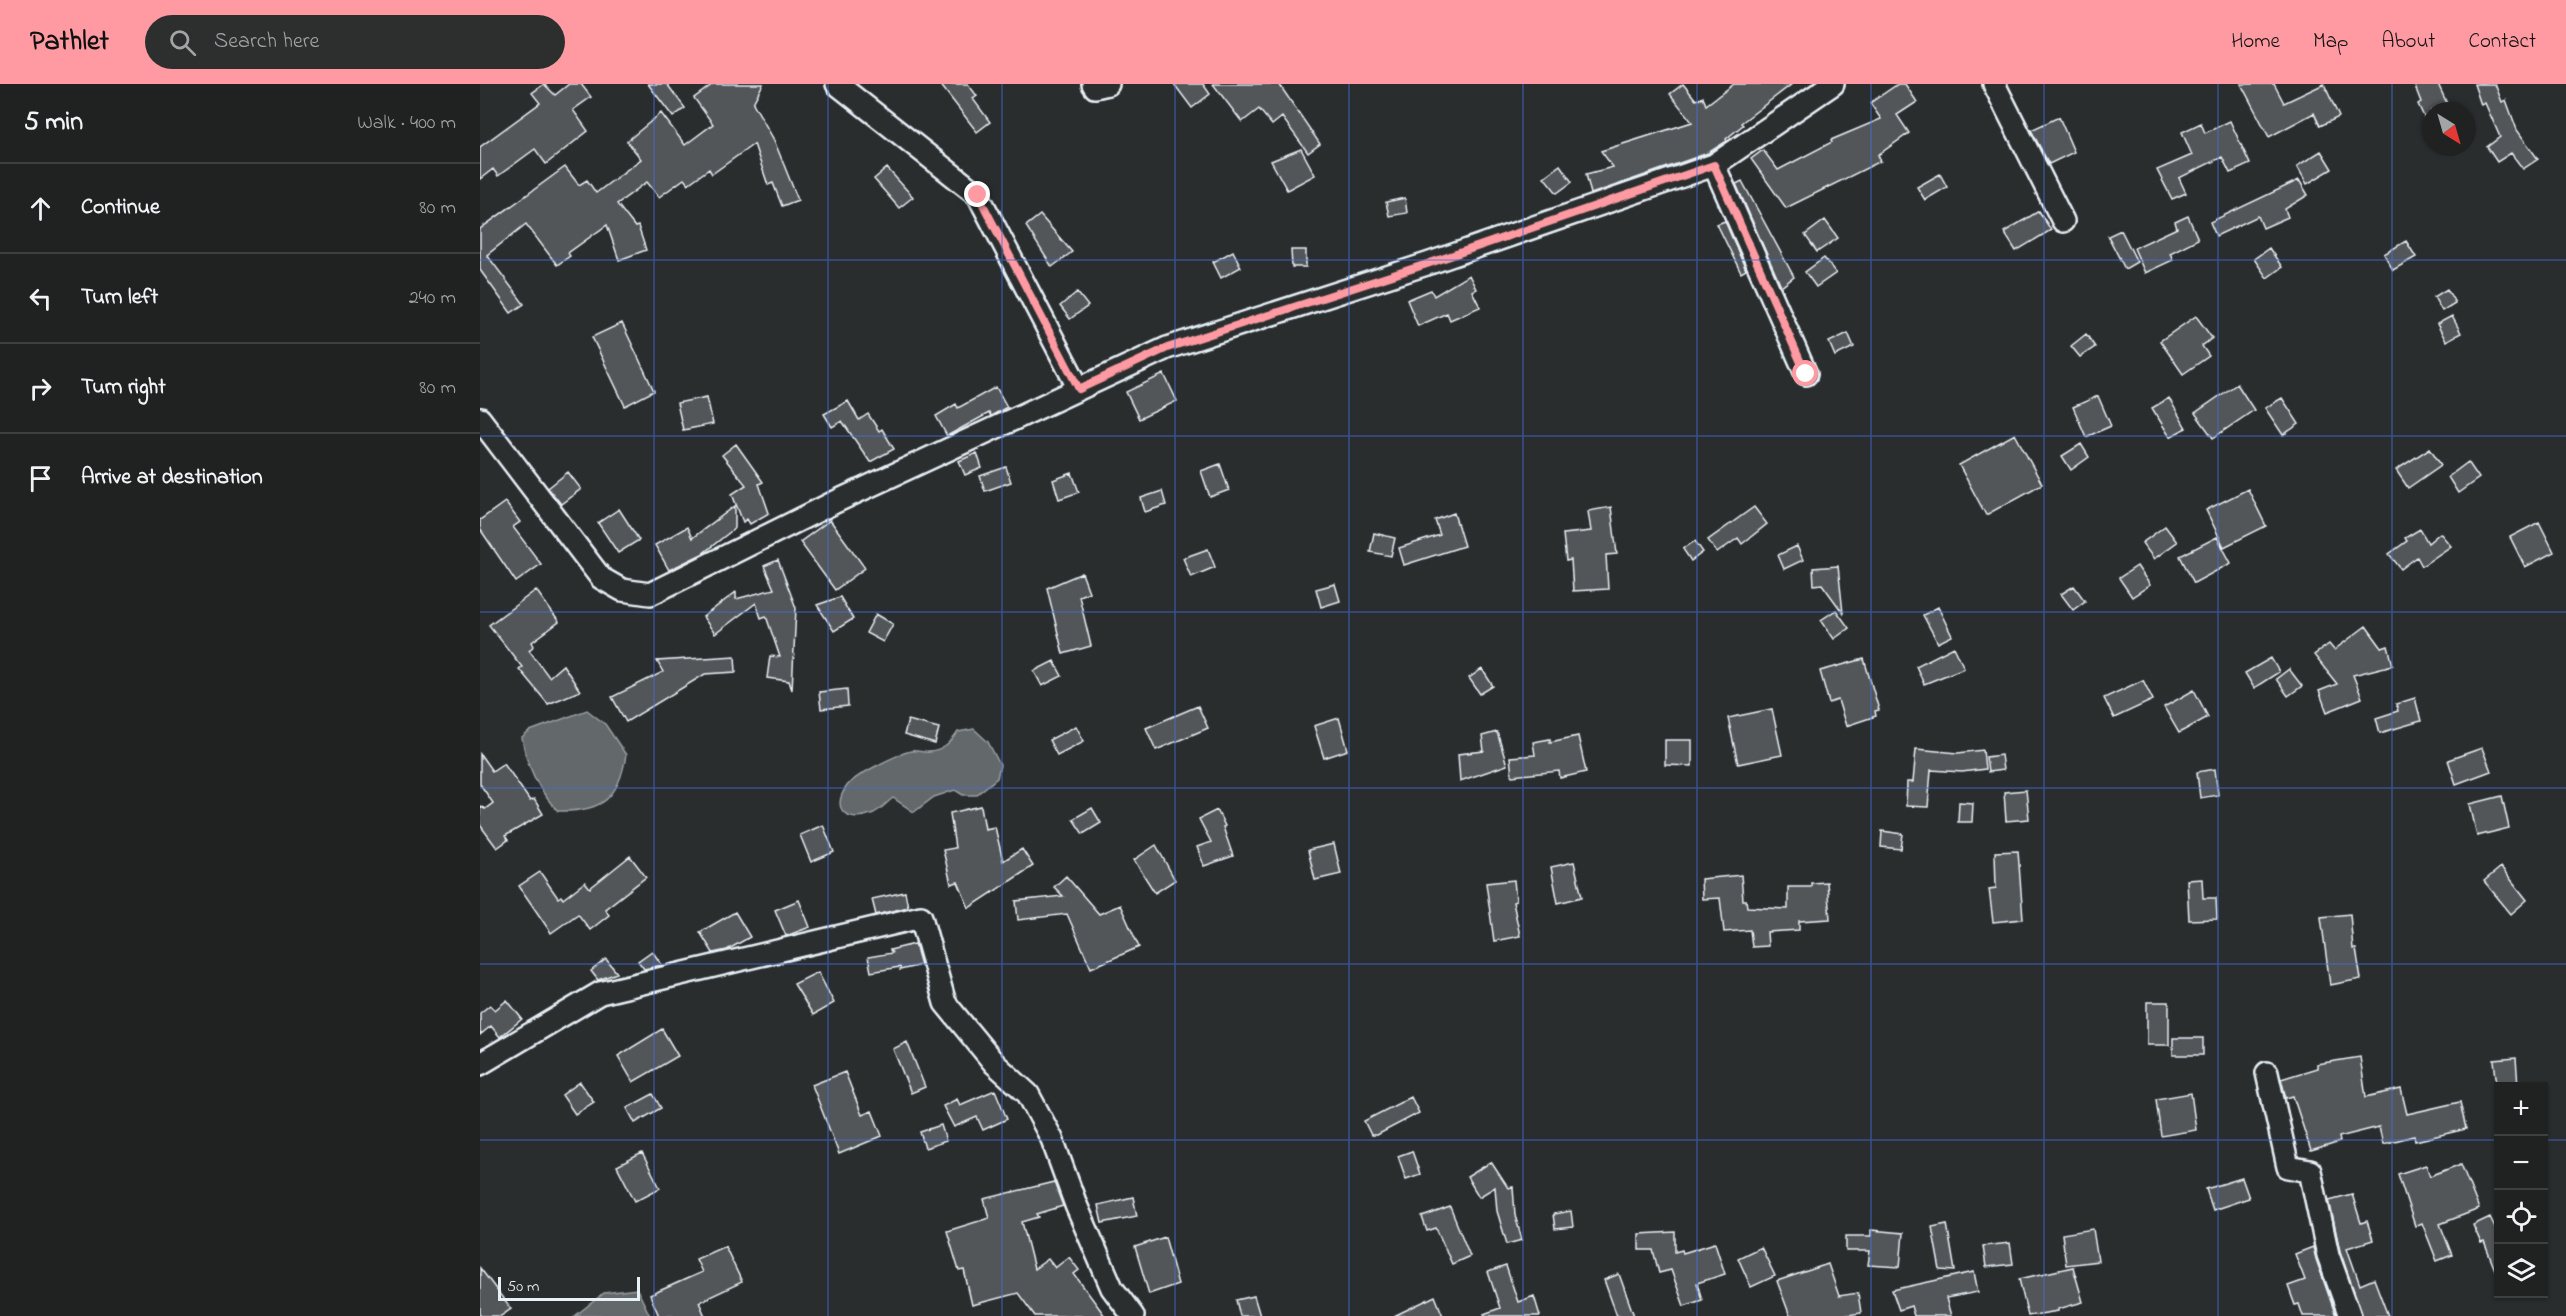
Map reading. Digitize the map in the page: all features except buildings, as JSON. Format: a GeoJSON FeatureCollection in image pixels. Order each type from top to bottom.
{"type":"FeatureCollection","features":[{"type":"Feature","properties":{"kind":"street"},"geometry":{"type":"LineString","coordinates":[[837,84],[978,195],[1079,389]]}},
{"type":"Feature","properties":{"kind":"street"},"geometry":{"type":"LineString","coordinates":[[1093,84],[1095,87],[1108,84]]}},
{"type":"Feature","properties":{"kind":"street"},"geometry":{"type":"LineString","coordinates":[[480,419],[601,578],[622,590],[650,594],[833,503],[1167,348],[1427,264],[1714,165],[1833,84]]}},
{"type":"Feature","properties":{"kind":"street"},"geometry":{"type":"LineString","coordinates":[[1994,84],[2063,221]]}},
{"type":"Feature","properties":{"kind":"street"},"geometry":{"type":"LineString","coordinates":[[1714,165],[1806,374]]}},
{"type":"Feature","properties":{"kind":"street"},"geometry":{"type":"LineString","coordinates":[[480,1064],[600,993],[921,917],[945,1003],[995,1064],[1028,1094],[1052,1139],[1076,1205],[1112,1288],[1133,1316]]}},
{"type":"Feature","properties":{"kind":"street"},"geometry":{"type":"LineString","coordinates":[[2267,1073],[2288,1167],[2310,1172],[2328,1255],[2349,1316]]}},
{"type":"Feature","properties":{"kind":"shaded area"},"geometry":{"type":"Polygon","coordinates":[[[587,710],[605,724],[626,755],[623,770],[619,782],[606,800],[586,809],[558,811],[534,777],[522,738],[530,731],[587,710]]]}},
{"type":"Feature","properties":{"kind":"shaded area"},"geometry":{"type":"Polygon","coordinates":[[[974,729],[988,742],[1000,765],[997,778],[976,795],[963,795],[955,790],[934,797],[914,812],[893,798],[871,814],[855,817],[844,812],[840,801],[842,794],[847,786],[859,776],[905,753],[938,750],[949,743],[958,732],[974,729]]]}},
{"type":"Feature","properties":{"kind":"shaded area"},"geometry":{"type":"Polygon","coordinates":[[[637,1289],[650,1316],[575,1316],[604,1293],[637,1289]]]}},
{"type":"Feature","properties":{"kind":"route"},"geometry":{"type":"LineString","coordinates":[[978,195],[1079,389],[1167,348],[1427,264],[1714,165],[1806,374]]}}]}
